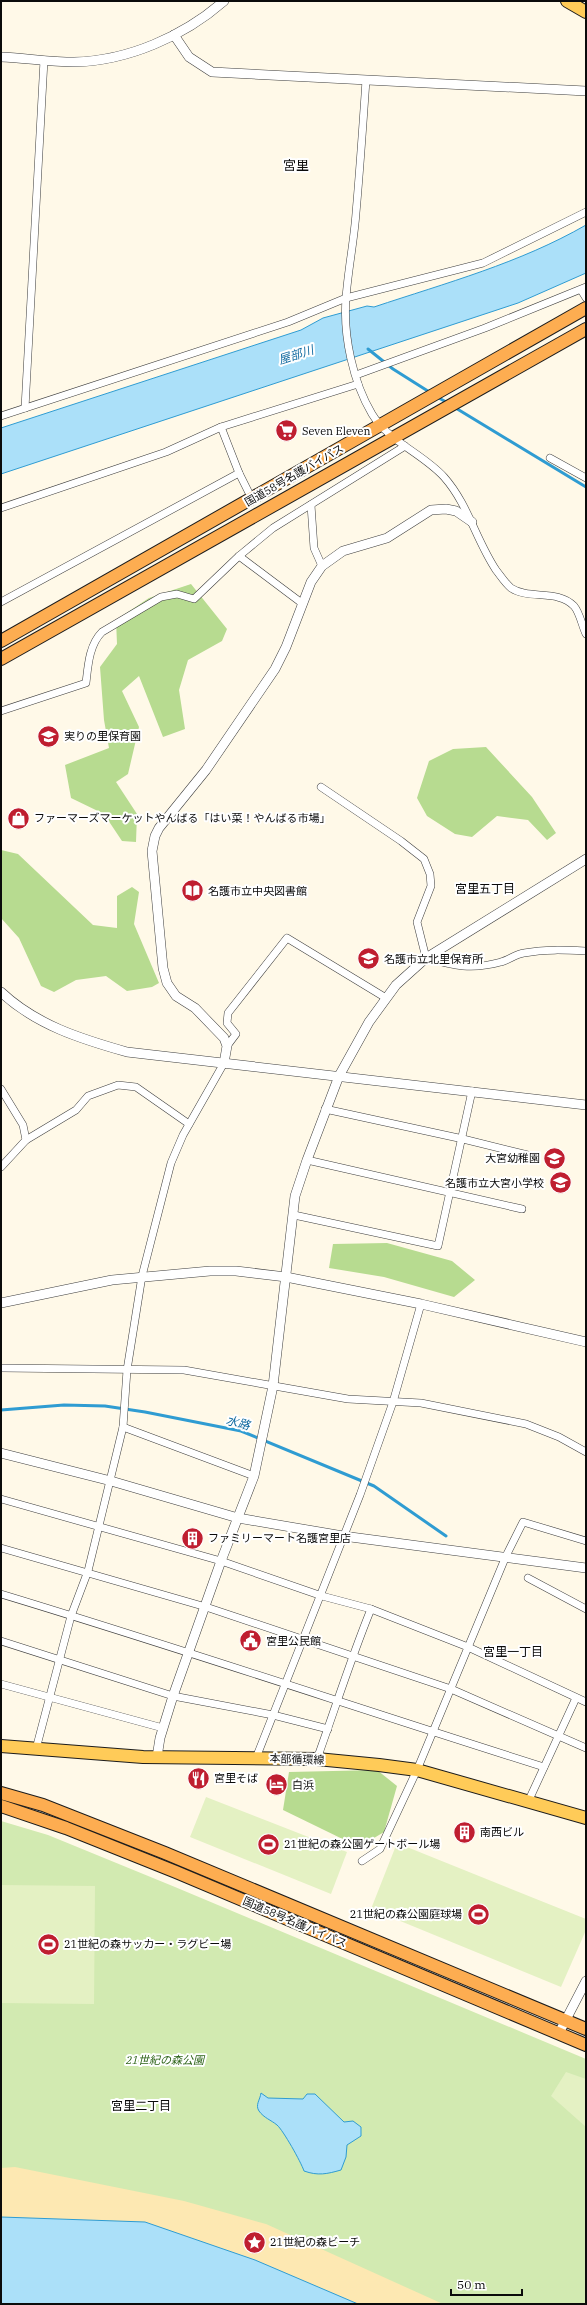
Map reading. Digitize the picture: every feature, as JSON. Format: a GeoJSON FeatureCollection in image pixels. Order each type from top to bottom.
{"type":"FeatureCollection","features":[{"type":"Feature","properties":{"kind":"highway","name":"国道58号名護バイパス"},"geometry":{"type":"LineString","coordinates":[[1,641],[586,308]]}},
{"type":"Feature","properties":{"kind":"highway","name":"国道58号名護バイパス"},"geometry":{"type":"LineString","coordinates":[[1,658],[586,329]]}},
{"type":"Feature","properties":{"kind":"highway","name":"国道58号名護バイパス"},"geometry":{"type":"LineString","coordinates":[[1,1793],[43,1805],[158,1850],[586,2029]]}},
{"type":"Feature","properties":{"kind":"highway","name":"国道58号名護バイパス"},"geometry":{"type":"LineString","coordinates":[[1,1806],[60,1826],[176,1872],[586,2045]]}},
{"type":"Feature","properties":{"kind":"main road"},"geometry":{"type":"LineString","coordinates":[[567,1],[586,12]]}},
{"type":"Feature","properties":{"kind":"main road","name":"本部循環線"},"geometry":{"type":"LineString","coordinates":[[1,1746],[157,1757],[317,1759],[417,1770],[586,1818]]}},
{"type":"Feature","properties":{"kind":"street"},"geometry":{"type":"LineString","coordinates":[[1,57],[75,62],[108,58],[143,48],[174,35],[195,24],[224,1]]}},
{"type":"Feature","properties":{"kind":"street"},"geometry":{"type":"LineString","coordinates":[[174,35],[189,57],[212,72],[586,91]]}},
{"type":"Feature","properties":{"kind":"street"},"geometry":{"type":"LineString","coordinates":[[25,408],[44,60]]}},
{"type":"Feature","properties":{"kind":"street"},"geometry":{"type":"LineString","coordinates":[[366,80],[353,251],[345,311],[347,337],[358,384],[367,405],[380,426],[392,437],[429,462],[445,478],[463,504],[495,568],[512,588],[533,594],[554,596],[567,601],[574,607],[586,634]]}},
{"type":"Feature","properties":{"kind":"street"},"geometry":{"type":"LineString","coordinates":[[1,416],[288,322],[346,298],[483,263],[586,212]]}},
{"type":"Feature","properties":{"kind":"street"},"geometry":{"type":"LineString","coordinates":[[356,375],[583,289],[586,298]]}},
{"type":"Feature","properties":{"kind":"street"},"geometry":{"type":"LineString","coordinates":[[1,508],[166,452],[221,427],[358,384]]}},
{"type":"Feature","properties":{"kind":"street"},"geometry":{"type":"LineString","coordinates":[[221,427],[239,473],[252,499]]}},
{"type":"Feature","properties":{"kind":"street"},"geometry":{"type":"LineString","coordinates":[[1,711],[86,683],[92,647],[95,639],[102,632],[161,597],[177,594],[194,599],[239,556],[273,528],[405,446]]}},
{"type":"Feature","properties":{"kind":"street"},"geometry":{"type":"LineString","coordinates":[[550,458],[586,478]]}},
{"type":"Feature","properties":{"kind":"street"},"geometry":{"type":"LineString","coordinates":[[1,602],[239,473]]}},
{"type":"Feature","properties":{"kind":"street"},"geometry":{"type":"LineString","coordinates":[[311,505],[314,548],[322,566]]}},
{"type":"Feature","properties":{"kind":"street"},"geometry":{"type":"LineString","coordinates":[[227,1046],[224,1038],[216,1027],[195,1008],[176,996],[167,983],[163,968],[159,934],[152,844],[159,828],[206,770],[275,669],[286,647],[310,582],[322,566],[343,551],[387,538],[431,510],[446,509],[456,511],[472,522]]}},
{"type":"Feature","properties":{"kind":"street"},"geometry":{"type":"LineString","coordinates":[[239,556],[303,604]]}},
{"type":"Feature","properties":{"kind":"street"},"geometry":{"type":"LineString","coordinates":[[320,787],[402,840],[424,859],[430,874],[431,886],[417,922],[426,958]]}},
{"type":"Feature","properties":{"kind":"street"},"geometry":{"type":"LineString","coordinates":[[157,1757],[163,1728],[173,1696],[206,1607],[221,1561],[254,1476],[273,1386],[295,1196],[325,1109],[340,1076],[369,1022],[386,998],[410,971],[426,958],[586,859]]}},
{"type":"Feature","properties":{"kind":"street"},"geometry":{"type":"LineString","coordinates":[[36,1749],[71,1616],[88,1572],[111,1481],[123,1427],[127,1370],[142,1276],[171,1163],[190,1124],[224,1063],[227,1046],[236,1034],[227,1023],[228,1013],[288,938],[386,998]]}},
{"type":"Feature","properties":{"kind":"street"},"geometry":{"type":"LineString","coordinates":[[426,958],[466,968],[488,966],[508,960],[522,953],[558,950],[586,951]]}},
{"type":"Feature","properties":{"kind":"street"},"geometry":{"type":"LineString","coordinates":[[1,992],[42,1021],[80,1038],[127,1052],[586,1105]]}},
{"type":"Feature","properties":{"kind":"street"},"geometry":{"type":"LineString","coordinates":[[1,1167],[26,1140],[76,1110],[88,1096],[118,1085],[136,1087],[190,1124]]}},
{"type":"Feature","properties":{"kind":"street"},"geometry":{"type":"LineString","coordinates":[[1,1090],[23,1125],[26,1140]]}},
{"type":"Feature","properties":{"kind":"street"},"geometry":{"type":"LineString","coordinates":[[294,1215],[438,1246],[463,1138],[472,1091]]}},
{"type":"Feature","properties":{"kind":"street"},"geometry":{"type":"LineString","coordinates":[[325,1109],[463,1138],[536,1157]]}},
{"type":"Feature","properties":{"kind":"street"},"geometry":{"type":"LineString","coordinates":[[307,1160],[522,1209]]}},
{"type":"Feature","properties":{"kind":"street"},"geometry":{"type":"LineString","coordinates":[[1,1303],[86,1284],[142,1276],[210,1271],[286,1277],[421,1304],[586,1342]]}},
{"type":"Feature","properties":{"kind":"street"},"geometry":{"type":"LineString","coordinates":[[256,1758],[285,1682],[322,1596],[393,1402],[421,1304]]}},
{"type":"Feature","properties":{"kind":"street"},"geometry":{"type":"LineString","coordinates":[[1,1368],[184,1370],[340,1398],[421,1403],[526,1424],[560,1437],[586,1452]]}},
{"type":"Feature","properties":{"kind":"street"},"geometry":{"type":"LineString","coordinates":[[123,1427],[254,1476]]}},
{"type":"Feature","properties":{"kind":"street"},"geometry":{"type":"LineString","coordinates":[[1,1453],[111,1481],[238,1518],[343,1536],[506,1556],[586,1568]]}},
{"type":"Feature","properties":{"kind":"street"},"geometry":{"type":"LineString","coordinates":[[1,1499],[221,1561],[322,1596],[371,1609],[468,1647],[586,1702]]}},
{"type":"Feature","properties":{"kind":"street"},"geometry":{"type":"LineString","coordinates":[[362,1861],[380,1849],[417,1770],[506,1556],[523,1522],[586,1541]]}},
{"type":"Feature","properties":{"kind":"street"},"geometry":{"type":"LineString","coordinates":[[1,1548],[206,1607],[303,1641],[451,1689],[586,1748]]}},
{"type":"Feature","properties":{"kind":"street"},"geometry":{"type":"LineString","coordinates":[[528,1578],[586,1609]]}},
{"type":"Feature","properties":{"kind":"street"},"geometry":{"type":"LineString","coordinates":[[1,1594],[285,1682],[339,1702],[544,1767]]}},
{"type":"Feature","properties":{"kind":"street"},"geometry":{"type":"LineString","coordinates":[[317,1759],[339,1702],[352,1656],[371,1609]]}},
{"type":"Feature","properties":{"kind":"street"},"geometry":{"type":"LineString","coordinates":[[1,1641],[173,1696],[273,1716],[328,1729]]}},
{"type":"Feature","properties":{"kind":"street"},"geometry":{"type":"LineString","coordinates":[[1,1684],[163,1728]]}},
{"type":"Feature","properties":{"kind":"street"},"geometry":{"type":"LineString","coordinates":[[528,1802],[576,1698]]}},
{"type":"Feature","properties":{"kind":"street"},"geometry":{"type":"LineString","coordinates":[[559,2033],[586,1981]]}},
{"type":"Feature","properties":{"kind":"green space"},"geometry":{"type":"Polygon","coordinates":[[[191,584],[227,629],[222,641],[188,660],[179,690],[185,729],[163,737],[139,676],[122,691],[139,727],[128,774],[116,782],[137,814],[136,842],[122,841],[104,814],[71,798],[65,765],[109,748],[104,720],[100,667],[117,644],[116,620],[149,598],[191,584]]]}},
{"type":"Feature","properties":{"kind":"green space"},"geometry":{"type":"Polygon","coordinates":[[[486,747],[532,797],[556,833],[547,840],[528,820],[497,816],[472,837],[455,834],[427,816],[417,798],[429,761],[453,749],[486,747]]]}},
{"type":"Feature","properties":{"kind":"green space"},"geometry":{"type":"Polygon","coordinates":[[[1,850],[18,854],[93,925],[117,928],[117,896],[132,887],[139,892],[134,924],[159,983],[152,987],[127,991],[106,976],[76,980],[54,992],[41,986],[19,938],[1,918],[1,850]]]}},
{"type":"Feature","properties":{"kind":"green space"},"geometry":{"type":"Polygon","coordinates":[[[387,1243],[452,1261],[475,1280],[454,1297],[384,1277],[329,1268],[333,1244],[387,1243]]]}},
{"type":"Feature","properties":{"kind":"green space"},"geometry":{"type":"Polygon","coordinates":[[[377,1770],[397,1786],[384,1832],[359,1847],[283,1810],[289,1772],[377,1770]]]}},
{"type":"Feature","properties":{"kind":"green space","name":"21世紀の森公園ゲートボール場"},"geometry":{"type":"Polygon","coordinates":[[[206,1797],[347,1852],[331,1894],[190,1837],[206,1797]]]}},
{"type":"Feature","properties":{"kind":"green space","name":"21世紀の森公園"},"geometry":{"type":"Polygon","coordinates":[[[1,1821],[48,1835],[586,2059],[586,2304],[358,2304],[255,2260],[145,2222],[1,2217],[1,1821]]]}},
{"type":"Feature","properties":{"kind":"green space","name":"21世紀の森公園庭球場"},"geometry":{"type":"Polygon","coordinates":[[[397,1843],[586,1919],[586,1930],[561,1987],[371,1909],[397,1843]]]}},
{"type":"Feature","properties":{"kind":"green space","name":"21世紀の森サッカー・ラグビー場"},"geometry":{"type":"Polygon","coordinates":[[[1,1885],[95,1886],[94,2004],[1,2003],[1,1885]]]}},
{"type":"Feature","properties":{"kind":"green space"},"geometry":{"type":"Polygon","coordinates":[[[566,2072],[586,2079],[586,2127],[551,2096],[566,2072]]]}},
{"type":"Feature","properties":{"kind":"sand","name":"21世紀の森ビーチ"},"geometry":{"type":"Polygon","coordinates":[[[15,2167],[184,2201],[266,2224],[443,2304],[358,2304],[255,2260],[145,2222],[1,2217],[1,2168],[15,2167]]]}},
{"type":"Feature","properties":{"kind":"water","name":"屋部川"},"geometry":{"type":"Polygon","coordinates":[[[586,225],[586,273],[518,303],[1,474],[1,428],[301,330],[323,318],[367,306],[374,307],[455,281],[535,250],[586,225]]]}},
{"type":"Feature","properties":{"kind":"water"},"geometry":{"type":"Polygon","coordinates":[[[261,2093],[268,2098],[303,2099],[307,2094],[315,2094],[344,2122],[353,2121],[361,2127],[361,2136],[347,2145],[346,2157],[341,2170],[322,2174],[314,2174],[304,2171],[292,2146],[280,2128],[259,2111],[258,2105],[261,2093]]]}},
{"type":"Feature","properties":{"kind":"water"},"geometry":{"type":"Polygon","coordinates":[[[1,2217],[145,2222],[255,2260],[358,2304],[1,2304],[1,2217]]]}},
{"type":"Feature","properties":{"kind":"waterway"},"geometry":{"type":"LineString","coordinates":[[368,349],[393,369],[431,393]]}},
{"type":"Feature","properties":{"kind":"waterway"},"geometry":{"type":"LineString","coordinates":[[437,397],[448,403]]}},
{"type":"Feature","properties":{"kind":"waterway"},"geometry":{"type":"LineString","coordinates":[[454,407],[586,487]]}},
{"type":"Feature","properties":{"kind":"waterway","name":"水路"},"geometry":{"type":"LineString","coordinates":[[1,1410],[64,1405],[105,1406],[145,1412],[241,1431],[374,1486],[446,1536]]}},
{"type":"Feature","properties":{"kind":"place","name":"Seven Eleven"},"geometry":{"type":"Point","coordinates":[287,431]}},
{"type":"Feature","properties":{"kind":"place","name":"実りの里保育園"},"geometry":{"type":"Point","coordinates":[48,736]}},
{"type":"Feature","properties":{"kind":"place","name":"ファーマーズマーケットやんばる「はい菜！やんばる市場」"},"geometry":{"type":"Point","coordinates":[18,818]}},
{"type":"Feature","properties":{"kind":"place","name":"名護市立中央図書館"},"geometry":{"type":"Point","coordinates":[192,891]}},
{"type":"Feature","properties":{"kind":"place","name":"名護市立北里保育所"},"geometry":{"type":"Point","coordinates":[369,959]}},
{"type":"Feature","properties":{"kind":"place","name":"大宮幼稚園"},"geometry":{"type":"Point","coordinates":[555,1158]}},
{"type":"Feature","properties":{"kind":"place","name":"名護市立大宮小学校"},"geometry":{"type":"Point","coordinates":[560,1183]}},
{"type":"Feature","properties":{"kind":"place","name":"ファミリーマート名護宮里店"},"geometry":{"type":"Point","coordinates":[193,1538]}},
{"type":"Feature","properties":{"kind":"place","name":"宮里公民館"},"geometry":{"type":"Point","coordinates":[250,1641]}},
{"type":"Feature","properties":{"kind":"place","name":"宮里そば"},"geometry":{"type":"Point","coordinates":[198,1778]}},
{"type":"Feature","properties":{"kind":"place","name":"白浜"},"geometry":{"type":"Point","coordinates":[276,1785]}},
{"type":"Feature","properties":{"kind":"place","name":"南西ビル"},"geometry":{"type":"Point","coordinates":[464,1832]}},
{"type":"Feature","properties":{"kind":"place","name":"21世紀の森公園ゲートボール場"},"geometry":{"type":"Point","coordinates":[268,1844]}},
{"type":"Feature","properties":{"kind":"place","name":"21世紀の森公園庭球場"},"geometry":{"type":"Point","coordinates":[478,1914]}},
{"type":"Feature","properties":{"kind":"place","name":"21世紀の森サッカー・ラグビー場"},"geometry":{"type":"Point","coordinates":[48,1944]}},
{"type":"Feature","properties":{"kind":"place","name":"21世紀の森ビーチ"},"geometry":{"type":"Point","coordinates":[255,2242]}},
{"type":"Feature","properties":{"kind":"district","name":"宮里"},"geometry":{"type":"Point","coordinates":[296,165]}},
{"type":"Feature","properties":{"kind":"district","name":"宮里五丁目"},"geometry":{"type":"Point","coordinates":[485,889]}},
{"type":"Feature","properties":{"kind":"district","name":"宮里一丁目"},"geometry":{"type":"Point","coordinates":[513,1652]}},
{"type":"Feature","properties":{"kind":"district","name":"宮里二丁目"},"geometry":{"type":"Point","coordinates":[141,2106]}}]}
